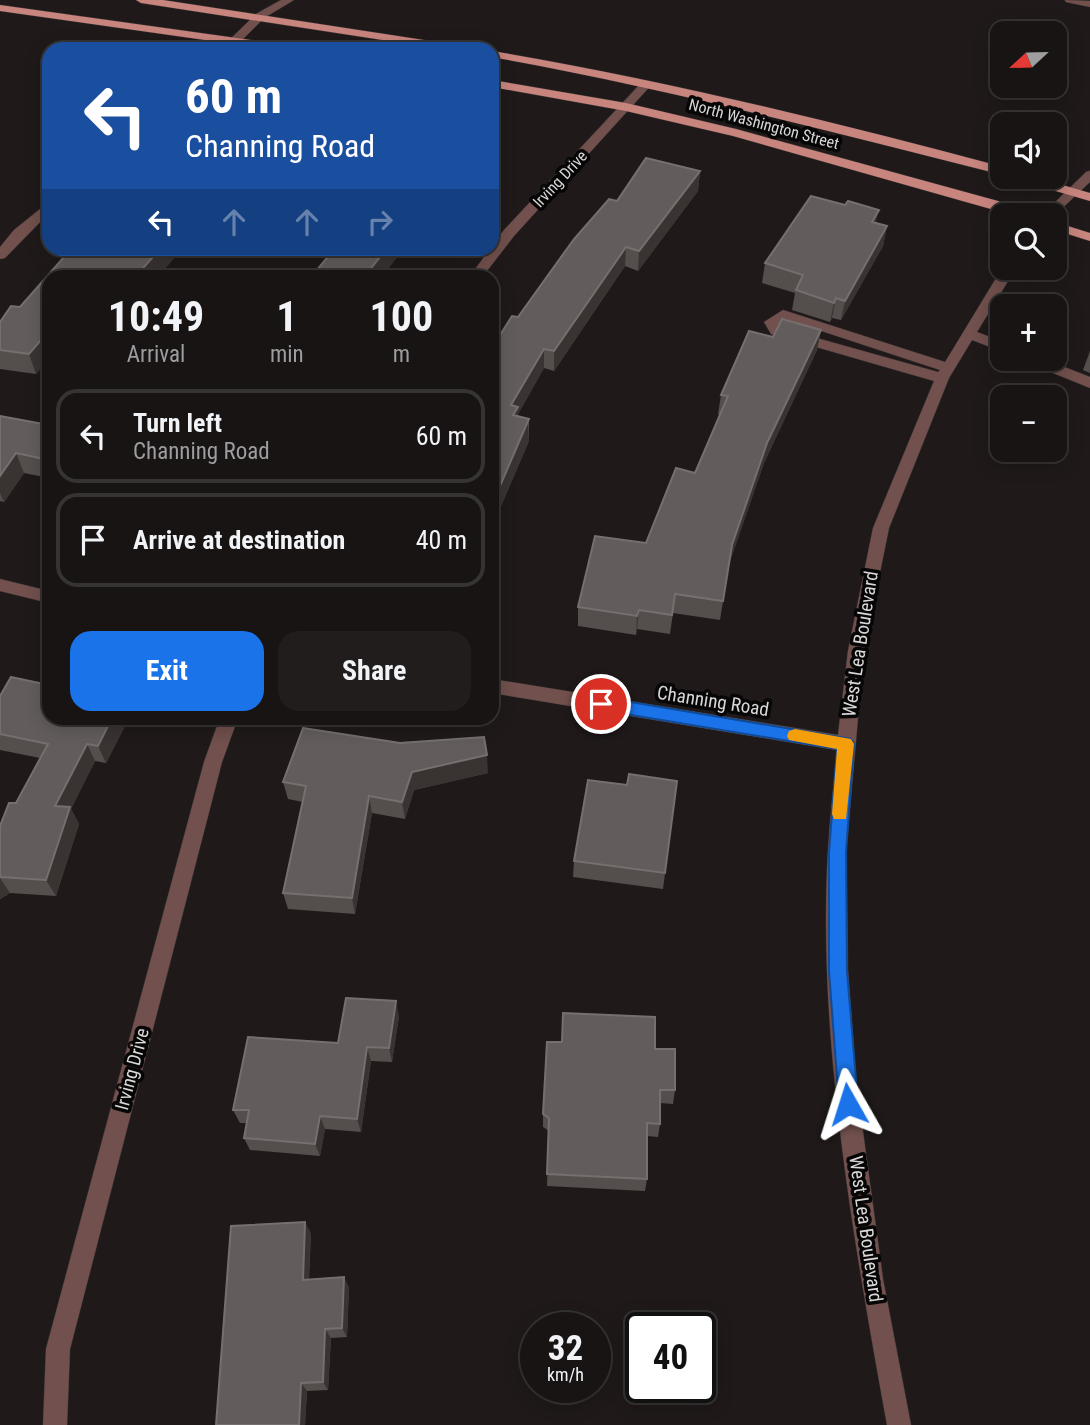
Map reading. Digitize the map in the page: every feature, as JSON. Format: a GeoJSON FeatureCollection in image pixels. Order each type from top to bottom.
{"type":"FeatureCollection","features":[{"type":"Feature","properties":{"kind":"main road"},"geometry":{"type":"LineString","coordinates":[[141,0],[420,42]]}},
{"type":"Feature","properties":{"kind":"main road"},"geometry":{"type":"LineString","coordinates":[[0,8],[249,42]]}},
{"type":"Feature","properties":{"kind":"main road","name":"North Washington Street"},"geometry":{"type":"LineString","coordinates":[[499,55],[647,83],[851,130],[990,168]]}},
{"type":"Feature","properties":{"kind":"main road","name":"North Washington Street"},"geometry":{"type":"LineString","coordinates":[[499,84],[626,107],[736,133],[990,203]]}},
{"type":"Feature","properties":{"kind":"main road"},"geometry":{"type":"LineString","coordinates":[[1064,189],[1090,197]]}},
{"type":"Feature","properties":{"kind":"main road"},"geometry":{"type":"LineString","coordinates":[[1067,230],[1090,237]]}},
{"type":"Feature","properties":{"kind":"street"},"geometry":{"type":"LineString","coordinates":[[236,40],[260,16],[289,0]]}},
{"type":"Feature","properties":{"kind":"street"},"geometry":{"type":"LineString","coordinates":[[1070,0],[1090,4]]}},
{"type":"Feature","properties":{"kind":"street","name":"Irving Drive"},"geometry":{"type":"LineString","coordinates":[[499,246],[647,83]]}},
{"type":"Feature","properties":{"kind":"street"},"geometry":{"type":"LineString","coordinates":[[1062,203],[1090,175]]}},
{"type":"Feature","properties":{"kind":"street"},"geometry":{"type":"LineString","coordinates":[[0,255],[42,212]]}},
{"type":"Feature","properties":{"kind":"street"},"geometry":{"type":"LineString","coordinates":[[0,232],[19,233]]}},
{"type":"Feature","properties":{"kind":"street","name":"Irving Drive"},"geometry":{"type":"LineString","coordinates":[[481,270],[491,256]]}},
{"type":"Feature","properties":{"kind":"street","name":"West Lea Boulevard"},"geometry":{"type":"LineString","coordinates":[[898,1425],[872,1279],[846,1080],[838,971],[837,852],[845,744],[856,651],[881,528],[945,373],[1001,280]]}},
{"type":"Feature","properties":{"kind":"street"},"geometry":{"type":"LineString","coordinates":[[783,314],[945,373],[776,331],[771,322],[783,314]]}},
{"type":"Feature","properties":{"kind":"street"},"geometry":{"type":"LineString","coordinates":[[968,333],[990,342]]}},
{"type":"Feature","properties":{"kind":"street"},"geometry":{"type":"LineString","coordinates":[[1060,371],[1090,383]]}},
{"type":"Feature","properties":{"kind":"street"},"geometry":{"type":"LineString","coordinates":[[0,585],[42,595]]}},
{"type":"Feature","properties":{"kind":"street","name":"Channing Road"},"geometry":{"type":"LineString","coordinates":[[499,687],[845,744]]}},
{"type":"Feature","properties":{"kind":"street","name":"Irving Drive"},"geometry":{"type":"LineString","coordinates":[[55,1425],[58,1349],[213,762],[226,725]]}},
{"type":"Feature","properties":{"kind":"building"},"geometry":{"type":"Polygon","coordinates":[[[646,158],[700,171],[639,251],[626,247],[554,351],[544,349],[511,405],[518,407],[513,415],[529,419],[499,488],[499,337],[512,316],[518,317],[574,239],[609,199],[617,201],[646,158]]]}},
{"type":"Feature","properties":{"kind":"building"},"geometry":{"type":"Polygon","coordinates":[[[811,196],[845,205],[848,201],[879,210],[872,222],[887,226],[845,301],[836,298],[834,303],[796,290],[803,275],[765,263],[811,196]]]}},
{"type":"Feature","properties":{"kind":"building"},"geometry":{"type":"Polygon","coordinates":[[[65,256],[154,256],[141,270],[53,270],[65,256]]]}},
{"type":"Feature","properties":{"kind":"building"},"geometry":{"type":"Polygon","coordinates":[[[328,256],[381,256],[370,270],[317,270],[328,256]]]}},
{"type":"Feature","properties":{"kind":"building"},"geometry":{"type":"Polygon","coordinates":[[[42,282],[42,339],[29,354],[0,350],[0,322],[11,306],[20,307],[42,282]]]}},
{"type":"Feature","properties":{"kind":"building"},"geometry":{"type":"Polygon","coordinates":[[[782,319],[821,330],[767,443],[732,545],[723,601],[675,594],[672,615],[639,610],[637,616],[578,607],[595,536],[646,543],[676,468],[695,473],[728,396],[721,395],[749,331],[773,337],[782,319]]]}},
{"type":"Feature","properties":{"kind":"building"},"geometry":{"type":"Polygon","coordinates":[[[0,416],[42,424],[42,459],[16,453],[0,476],[0,416]]]}},
{"type":"Feature","properties":{"kind":"building"},"geometry":{"type":"Polygon","coordinates":[[[11,677],[42,684],[42,725],[108,725],[98,746],[87,744],[55,806],[70,807],[46,880],[0,877],[0,826],[9,803],[16,803],[48,744],[0,734],[0,696],[11,677]]]}},
{"type":"Feature","properties":{"kind":"building"},"geometry":{"type":"Polygon","coordinates":[[[303,728],[400,743],[484,737],[487,755],[412,772],[402,802],[369,796],[352,898],[283,893],[306,786],[283,782],[303,728]]]}},
{"type":"Feature","properties":{"kind":"building"},"geometry":{"type":"Polygon","coordinates":[[[629,774],[677,781],[665,873],[574,861],[588,780],[627,785],[629,774]]]}},
{"type":"Feature","properties":{"kind":"building"},"geometry":{"type":"Polygon","coordinates":[[[346,998],[396,1001],[389,1048],[367,1047],[357,1119],[320,1116],[315,1144],[244,1138],[249,1110],[233,1110],[248,1037],[338,1043],[346,998]]]}},
{"type":"Feature","properties":{"kind":"building"},"geometry":{"type":"Polygon","coordinates":[[[563,1013],[655,1017],[655,1049],[675,1049],[675,1090],[660,1090],[660,1124],[647,1123],[647,1179],[547,1174],[549,1118],[543,1114],[547,1042],[562,1042],[563,1013]]]}},
{"type":"Feature","properties":{"kind":"building"},"geometry":{"type":"Polygon","coordinates":[[[305,1222],[303,1280],[344,1277],[342,1328],[325,1329],[323,1382],[301,1383],[299,1425],[216,1425],[231,1226],[305,1222]]]}},
{"type":"Feature","properties":{"kind":"slow traffic"},"geometry":{"type":"LineString","coordinates":[[795,736],[845,744],[840,814]]}},
{"type":"Feature","properties":{"kind":"route"},"geometry":{"type":"LineString","coordinates":[[601,704],[845,744],[837,852],[838,971],[848,1104]]}}]}
